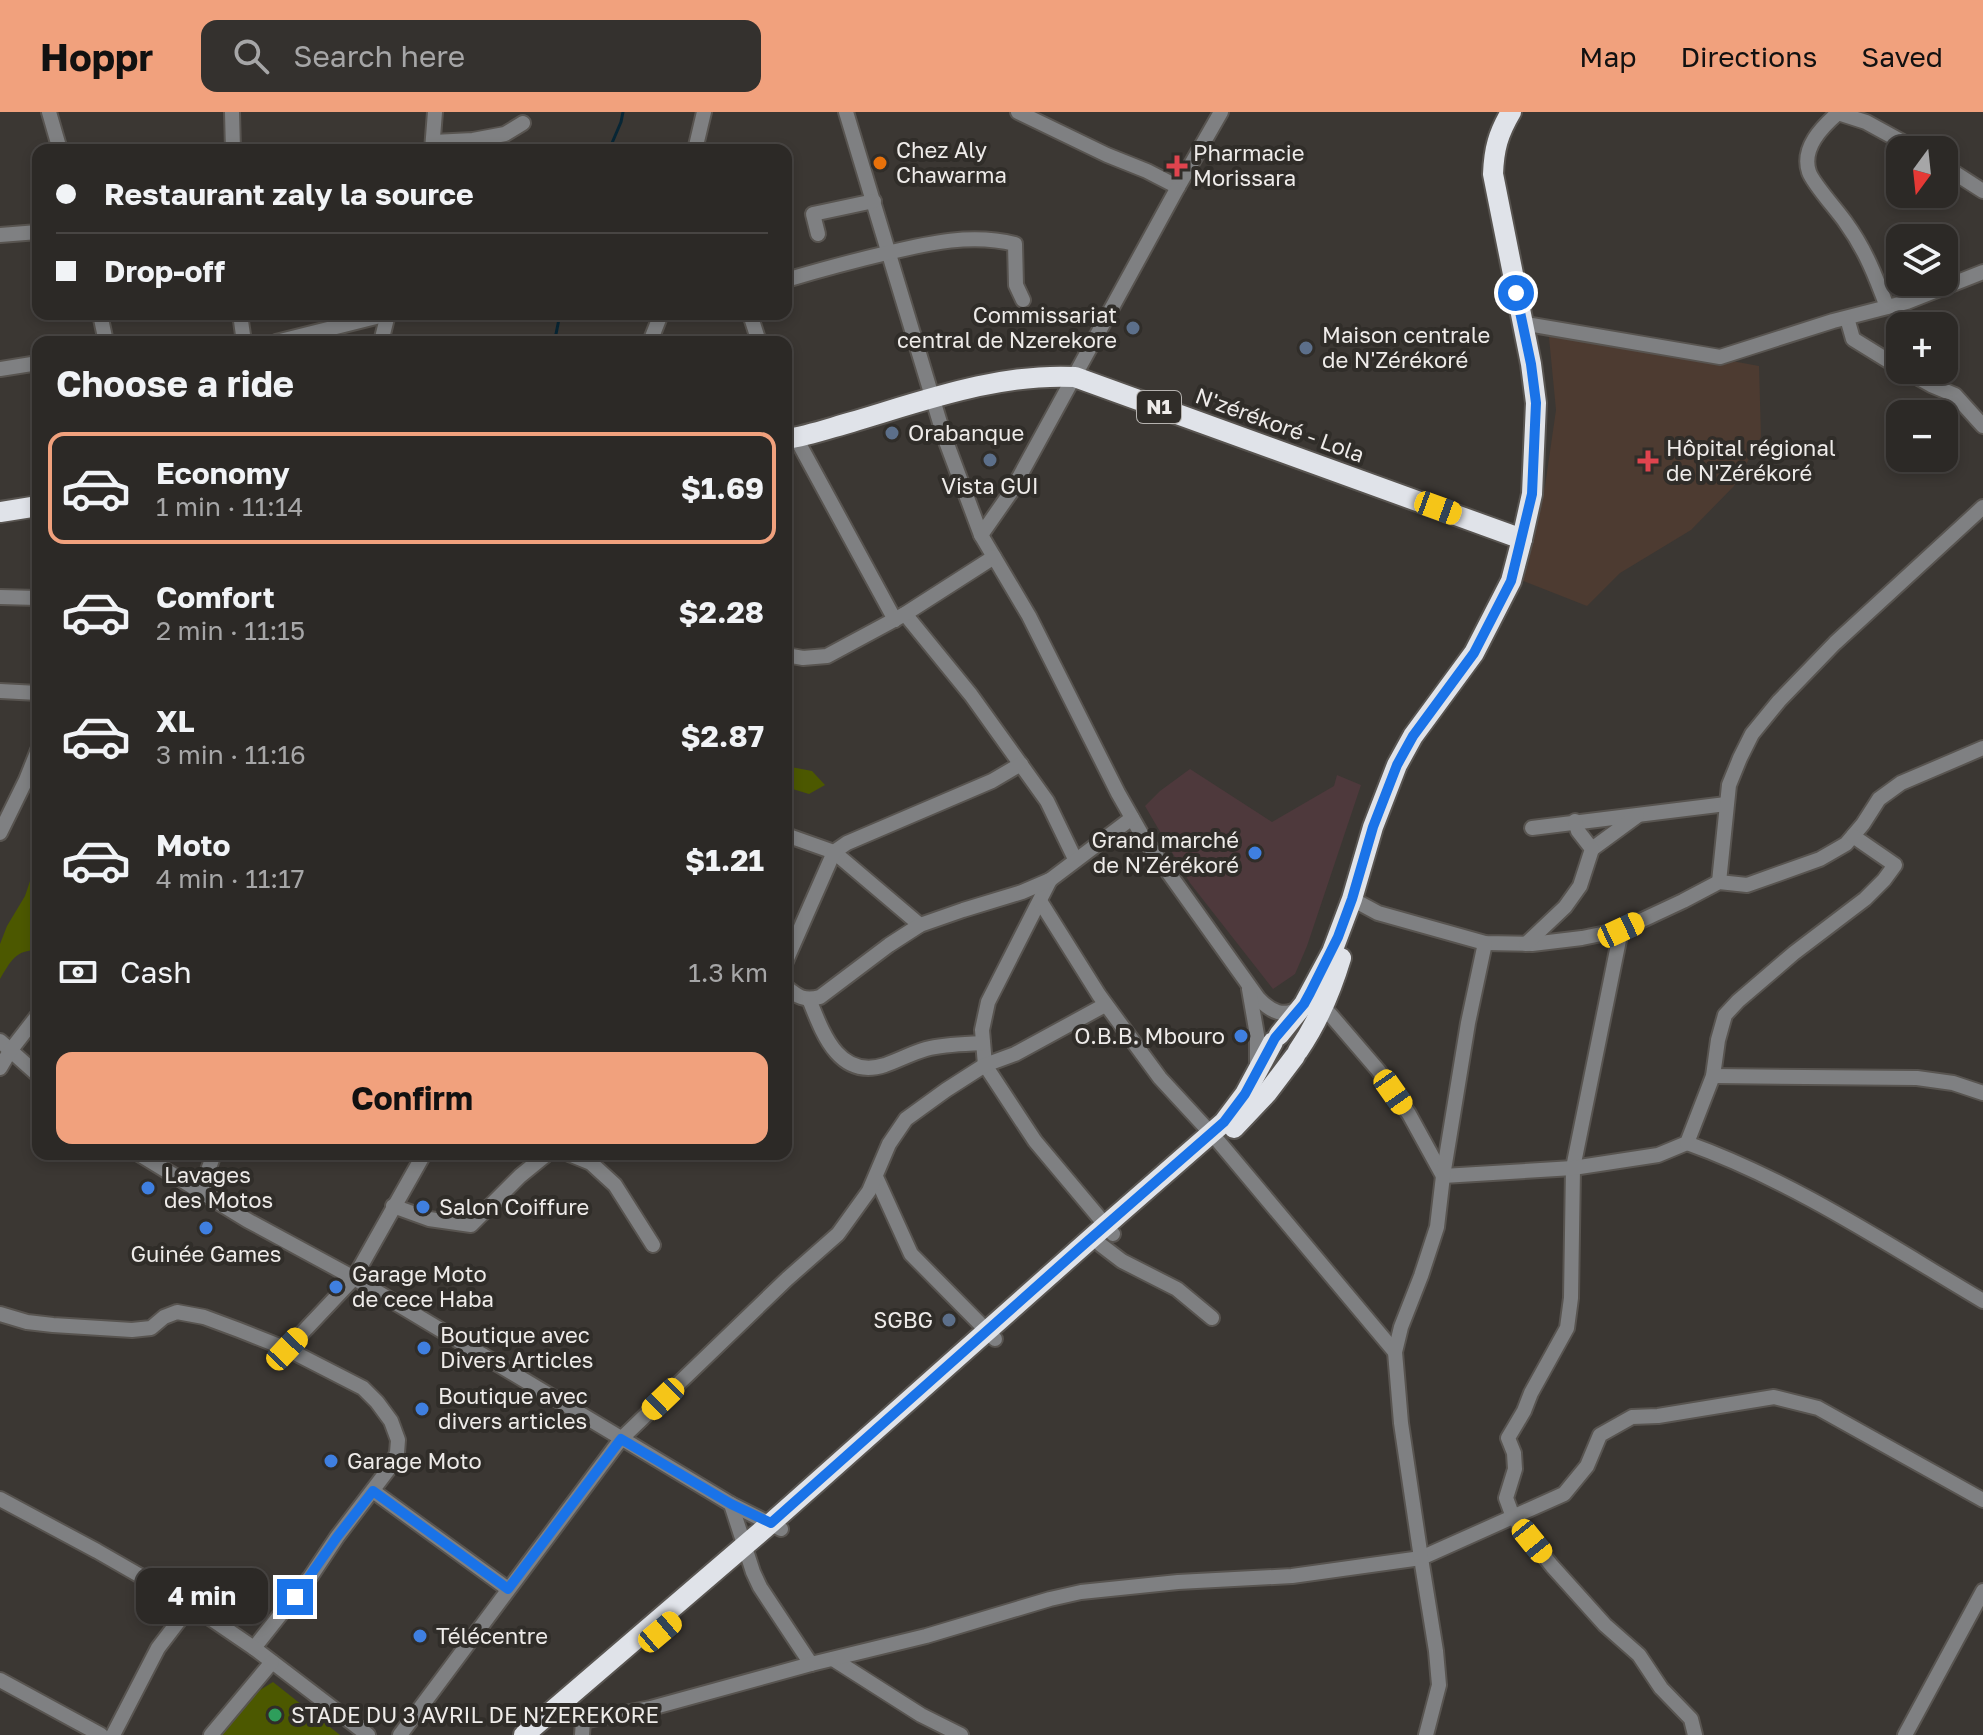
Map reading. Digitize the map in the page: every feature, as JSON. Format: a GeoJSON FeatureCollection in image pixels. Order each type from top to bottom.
{"type":"FeatureCollection","features":[{"type":"Feature","properties":{"kind":"highway"},"geometry":{"type":"LineString","coordinates":[[1215,1138],[1276,1038],[1313,1005],[1344,948],[1352,899],[1373,827],[1397,765],[1413,736],[1474,653],[1511,581],[1532,494],[1536,403],[1493,174],[1494,152],[1503,115]]}},
{"type":"Feature","properties":{"kind":"highway","name":"N'zérékoré - Lola"},"geometry":{"type":"LineString","coordinates":[[792,437],[933,399],[1026,378],[1050,375],[1075,377],[1522,539]]}},
{"type":"Feature","properties":{"kind":"highway"},"geometry":{"type":"LineString","coordinates":[[0,512],[32,507]]}},
{"type":"Feature","properties":{"kind":"highway"},"geometry":{"type":"LineString","coordinates":[[543,1735],[579,1721],[746,1551],[1267,1093],[1316,1023],[1313,1005]]}},
{"type":"Feature","properties":{"kind":"highway"},"geometry":{"type":"LineString","coordinates":[[1276,1038],[1273,1051],[1279,1058],[1288,1060],[1296,1054]]}},
{"type":"Feature","properties":{"kind":"highway"},"geometry":{"type":"LineString","coordinates":[[524,1735],[579,1721]]}},
{"type":"Feature","properties":{"kind":"street"},"geometry":{"type":"LineString","coordinates":[[49,112],[58,144]]}},
{"type":"Feature","properties":{"kind":"street"},"geometry":{"type":"LineString","coordinates":[[232,112],[233,144]]}},
{"type":"Feature","properties":{"kind":"street"},"geometry":{"type":"LineString","coordinates":[[432,144],[435,112]]}},
{"type":"Feature","properties":{"kind":"street"},"geometry":{"type":"LineString","coordinates":[[696,144],[704,112]]}},
{"type":"Feature","properties":{"kind":"street"},"geometry":{"type":"LineString","coordinates":[[846,112],[944,436],[981,535],[1029,616],[1132,818],[1248,985],[1266,1006],[1273,1012],[1291,1013],[1313,1005],[1378,1070],[1409,1114],[1443,1176]]}},
{"type":"Feature","properties":{"kind":"street"},"geometry":{"type":"LineString","coordinates":[[1018,112],[1178,187]]}},
{"type":"Feature","properties":{"kind":"street"},"geometry":{"type":"LineString","coordinates":[[981,535],[1011,492],[1221,112]]}},
{"type":"Feature","properties":{"kind":"street"},"geometry":{"type":"LineString","coordinates":[[1887,307],[1871,262],[1809,172],[1809,149],[1822,127],[1838,113],[1866,122],[1892,136]]}},
{"type":"Feature","properties":{"kind":"street"},"geometry":{"type":"LineString","coordinates":[[446,144],[505,134],[523,123]]}},
{"type":"Feature","properties":{"kind":"street"},"geometry":{"type":"LineString","coordinates":[[1958,175],[1983,191]]}},
{"type":"Feature","properties":{"kind":"street"},"geometry":{"type":"LineString","coordinates":[[818,234],[813,214],[874,201]]}},
{"type":"Feature","properties":{"kind":"street"},"geometry":{"type":"LineString","coordinates":[[0,235],[32,232]]}},
{"type":"Feature","properties":{"kind":"street"},"geometry":{"type":"LineString","coordinates":[[792,278],[927,243],[956,239],[1003,241],[1015,244],[1016,285],[1023,300]]}},
{"type":"Feature","properties":{"kind":"street"},"geometry":{"type":"LineString","coordinates":[[1521,323],[1720,357],[1907,302],[1983,272]]}},
{"type":"Feature","properties":{"kind":"street"},"geometry":{"type":"LineString","coordinates":[[1847,318],[1853,339],[1886,359]]}},
{"type":"Feature","properties":{"kind":"street"},"geometry":{"type":"LineString","coordinates":[[300,336],[364,320]]}},
{"type":"Feature","properties":{"kind":"street"},"geometry":{"type":"LineString","coordinates":[[0,369],[32,364]]}},
{"type":"Feature","properties":{"kind":"street"},"geometry":{"type":"LineString","coordinates":[[1929,384],[1955,395],[1983,426]]}},
{"type":"Feature","properties":{"kind":"street"},"geometry":{"type":"LineString","coordinates":[[792,443],[864,565],[900,617],[971,695],[1047,801],[1075,859]]}},
{"type":"Feature","properties":{"kind":"street"},"geometry":{"type":"LineString","coordinates":[[1719,882],[1729,785],[1752,734],[1835,643],[1983,507]]}},
{"type":"Feature","properties":{"kind":"street"},"geometry":{"type":"LineString","coordinates":[[792,656],[827,656],[900,617],[994,557]]}},
{"type":"Feature","properties":{"kind":"street"},"geometry":{"type":"LineString","coordinates":[[0,597],[32,598]]}},
{"type":"Feature","properties":{"kind":"street"},"geometry":{"type":"LineString","coordinates":[[0,691],[32,693]]}},
{"type":"Feature","properties":{"kind":"street"},"geometry":{"type":"LineString","coordinates":[[1352,899],[1378,913],[1485,943],[1526,944],[1621,930],[1719,882],[1747,885],[1820,859],[1846,844],[1879,799],[1901,783],[1983,748]]}},
{"type":"Feature","properties":{"kind":"street"},"geometry":{"type":"LineString","coordinates":[[792,947],[834,852],[847,843],[992,781],[1021,764]]}},
{"type":"Feature","properties":{"kind":"street"},"geometry":{"type":"LineString","coordinates":[[0,833],[32,765]]}},
{"type":"Feature","properties":{"kind":"street"},"geometry":{"type":"LineString","coordinates":[[1532,828],[1726,804]]}},
{"type":"Feature","properties":{"kind":"street"},"geometry":{"type":"LineString","coordinates":[[1526,944],[1565,907],[1580,886],[1592,849],[1639,814]]}},
{"type":"Feature","properties":{"kind":"street"},"geometry":{"type":"LineString","coordinates":[[792,992],[809,999],[820,997],[920,925],[1050,880],[1132,818]]}},
{"type":"Feature","properties":{"kind":"street"},"geometry":{"type":"LineString","coordinates":[[1575,821],[1578,831],[1592,849]]}},
{"type":"Feature","properties":{"kind":"street"},"geometry":{"type":"LineString","coordinates":[[1687,1143],[1713,1076],[1725,1015],[1794,953],[1865,899],[1895,865],[1853,836]]}},
{"type":"Feature","properties":{"kind":"street"},"geometry":{"type":"LineString","coordinates":[[792,837],[834,852],[920,925]]}},
{"type":"Feature","properties":{"kind":"street"},"geometry":{"type":"LineString","coordinates":[[1050,880],[988,1002],[982,1030],[985,1065],[1035,1141],[1122,1261],[1177,1289],[1212,1318]]}},
{"type":"Feature","properties":{"kind":"street"},"geometry":{"type":"LineString","coordinates":[[1040,901],[1105,1005],[1160,1078],[1215,1138],[1395,1352]]}},
{"type":"Feature","properties":{"kind":"street"},"geometry":{"type":"LineString","coordinates":[[1621,930],[1573,1168],[1571,1298],[1567,1328],[1508,1438],[1514,1453],[1515,1469],[1506,1498],[1513,1517],[1552,1566],[1605,1625],[1639,1655],[1661,1688],[1691,1719],[1695,1735]]}},
{"type":"Feature","properties":{"kind":"street"},"geometry":{"type":"LineString","coordinates":[[1426,1735],[1439,1685],[1401,1423],[1395,1352],[1437,1227],[1468,1023],[1485,943]]}},
{"type":"Feature","properties":{"kind":"street"},"geometry":{"type":"LineString","coordinates":[[1248,985],[1257,1035],[1255,1076]]}},
{"type":"Feature","properties":{"kind":"street"},"geometry":{"type":"LineString","coordinates":[[809,999],[835,1052],[844,1062],[857,1067],[883,1065],[929,1048],[983,1043]]}},
{"type":"Feature","properties":{"kind":"street"},"geometry":{"type":"LineString","coordinates":[[400,1735],[621,1439],[838,1234],[869,1191],[889,1144],[906,1119],[985,1065],[1015,1054],[1105,1005]]}},
{"type":"Feature","properties":{"kind":"street"},"geometry":{"type":"LineString","coordinates":[[0,1068],[5,1046],[32,1021]]}},
{"type":"Feature","properties":{"kind":"street"},"geometry":{"type":"LineString","coordinates":[[5,1046],[32,1070]]}},
{"type":"Feature","properties":{"kind":"street"},"geometry":{"type":"LineString","coordinates":[[1713,1076],[1917,1078],[1953,1083],[1983,1093]]}},
{"type":"Feature","properties":{"kind":"street"},"geometry":{"type":"LineString","coordinates":[[1443,1176],[1573,1168],[1658,1155],[1687,1143],[1729,1158],[1779,1182],[1983,1301]]}},
{"type":"Feature","properties":{"kind":"street"},"geometry":{"type":"LineString","coordinates":[[149,1160],[354,1278],[731,1504],[776,1526]]}},
{"type":"Feature","properties":{"kind":"street"},"geometry":{"type":"LineString","coordinates":[[200,1192],[212,1160]]}},
{"type":"Feature","properties":{"kind":"street"},"geometry":{"type":"LineString","coordinates":[[287,1349],[354,1278],[420,1160]]}},
{"type":"Feature","properties":{"kind":"street"},"geometry":{"type":"LineString","coordinates":[[393,1206],[429,1219],[471,1225],[540,1160]]}},
{"type":"Feature","properties":{"kind":"street"},"geometry":{"type":"LineString","coordinates":[[584,1160],[615,1185],[653,1245]]}},
{"type":"Feature","properties":{"kind":"street"},"geometry":{"type":"LineString","coordinates":[[876,1177],[911,1254],[991,1335]]}},
{"type":"Feature","properties":{"kind":"street"},"geometry":{"type":"LineString","coordinates":[[0,1314],[40,1324],[132,1330],[151,1328],[164,1317],[177,1312],[204,1317],[287,1349],[363,1388],[377,1402],[391,1421],[398,1440],[397,1453],[391,1466],[254,1648]]}},
{"type":"Feature","properties":{"kind":"street"},"geometry":{"type":"LineString","coordinates":[[579,1721],[651,1708],[1081,1592],[1178,1582],[1292,1576],[1421,1558],[1564,1494],[1587,1466],[1600,1435],[1632,1417],[1658,1416],[1774,1397],[1818,1408],[1983,1500]]}},
{"type":"Feature","properties":{"kind":"street"},"geometry":{"type":"LineString","coordinates":[[373,1491],[508,1589]]}},
{"type":"Feature","properties":{"kind":"street"},"geometry":{"type":"LineString","coordinates":[[0,1499],[191,1605],[254,1648],[368,1735]]}},
{"type":"Feature","properties":{"kind":"street"},"geometry":{"type":"LineString","coordinates":[[731,1504],[760,1587],[811,1664]]}},
{"type":"Feature","properties":{"kind":"street"},"geometry":{"type":"LineString","coordinates":[[1905,1735],[1983,1591]]}},
{"type":"Feature","properties":{"kind":"street"},"geometry":{"type":"LineString","coordinates":[[113,1735],[158,1648],[191,1605]]}},
{"type":"Feature","properties":{"kind":"street"},"geometry":{"type":"LineString","coordinates":[[833,1659],[921,1715],[961,1735]]}},
{"type":"Feature","properties":{"kind":"street"},"geometry":{"type":"LineString","coordinates":[[211,1735],[272,1662]]}},
{"type":"Feature","properties":{"kind":"street"},"geometry":{"type":"LineString","coordinates":[[0,1680],[101,1735]]}},
{"type":"Feature","properties":{"kind":"shaded area","name":"Hôpital régional de N'Zérékoré"},"geometry":{"type":"Polygon","coordinates":[[[1548,327],[1759,366],[1761,437],[1734,486],[1691,530],[1620,573],[1587,606],[1521,580],[1545,486],[1556,410],[1548,327]]]}},
{"type":"Feature","properties":{"kind":"shaded area","name":"Grand marché de N'Zérékoré"},"geometry":{"type":"Polygon","coordinates":[[[1190,769],[1272,822],[1334,786],[1337,775],[1361,785],[1295,974],[1273,989],[1190,883],[1145,806],[1190,769]]]}},
{"type":"Feature","properties":{"kind":"green space"},"geometry":{"type":"Polygon","coordinates":[[[792,767],[812,771],[825,785],[809,794],[792,789],[792,767]]]}},
{"type":"Feature","properties":{"kind":"green space"},"geometry":{"type":"Polygon","coordinates":[[[32,875],[32,951],[19,954],[0,979],[0,944],[25,896],[32,875]]]}},
{"type":"Feature","properties":{"kind":"green space","name":"STADE DU 3 AVRIL DE N'ZEREKORE"},"geometry":{"type":"Polygon","coordinates":[[[273,1682],[340,1735],[220,1735],[252,1695],[273,1682]]]}},
{"type":"Feature","properties":{"kind":"waterway"},"geometry":{"type":"LineString","coordinates":[[612,144],[623,112]]}},
{"type":"Feature","properties":{"kind":"waterway"},"geometry":{"type":"LineString","coordinates":[[555,336],[559,320]]}},
{"type":"Feature","properties":{"kind":"place","name":"Chez Aly Chawarma"},"geometry":{"type":"Point","coordinates":[880,163]}},
{"type":"Feature","properties":{"kind":"place","name":"Pharmacie Morissara"},"geometry":{"type":"Point","coordinates":[1177,166]}},
{"type":"Feature","properties":{"kind":"place","name":"Commissariat central de Nzerekore"},"geometry":{"type":"Point","coordinates":[1133,328]}},
{"type":"Feature","properties":{"kind":"place","name":"Maison centrale de N'Zérékoré"},"geometry":{"type":"Point","coordinates":[1306,348]}},
{"type":"Feature","properties":{"kind":"place","name":"Orabanque"},"geometry":{"type":"Point","coordinates":[892,433]}},
{"type":"Feature","properties":{"kind":"place","name":"Vista GUI"},"geometry":{"type":"Point","coordinates":[990,460]}},
{"type":"Feature","properties":{"kind":"place","name":"Hôpital régional de N'Zérékoré"},"geometry":{"type":"Point","coordinates":[1648,461]}},
{"type":"Feature","properties":{"kind":"place","name":"Grand marché de N'Zérékoré"},"geometry":{"type":"Point","coordinates":[1255,853]}},
{"type":"Feature","properties":{"kind":"place","name":"O.B.B. Mbouro"},"geometry":{"type":"Point","coordinates":[1241,1036]}},
{"type":"Feature","properties":{"kind":"place","name":"Lavages des Motos"},"geometry":{"type":"Point","coordinates":[148,1188]}},
{"type":"Feature","properties":{"kind":"place","name":"Salon Coiffure"},"geometry":{"type":"Point","coordinates":[423,1207]}},
{"type":"Feature","properties":{"kind":"place","name":"Guinée Games"},"geometry":{"type":"Point","coordinates":[206,1228]}},
{"type":"Feature","properties":{"kind":"place","name":"Garage Moto de cece Haba"},"geometry":{"type":"Point","coordinates":[336,1287]}},
{"type":"Feature","properties":{"kind":"place","name":"SGBG"},"geometry":{"type":"Point","coordinates":[949,1320]}},
{"type":"Feature","properties":{"kind":"place","name":"Boutique avec Divers Articles"},"geometry":{"type":"Point","coordinates":[424,1348]}},
{"type":"Feature","properties":{"kind":"place","name":"Boutique avec divers articles"},"geometry":{"type":"Point","coordinates":[422,1409]}},
{"type":"Feature","properties":{"kind":"place","name":"Garage Moto"},"geometry":{"type":"Point","coordinates":[331,1461]}},
{"type":"Feature","properties":{"kind":"place","name":"Télécentre"},"geometry":{"type":"Point","coordinates":[420,1636]}},
{"type":"Feature","properties":{"kind":"place","name":"STADE DU 3 AVRIL DE N'ZEREKORE"},"geometry":{"type":"Point","coordinates":[275,1715]}},
{"type":"Feature","properties":{"kind":"route"},"geometry":{"type":"LineString","coordinates":[[295,1597],[373,1491],[508,1589],[621,1439],[731,1504],[771,1523],[1224,1122],[1245,1094],[1275,1038],[1304,1004],[1321,975],[1344,923],[1373,827],[1397,765],[1413,736],[1474,653],[1511,581],[1532,494],[1536,403],[1516,293]]}}]}
